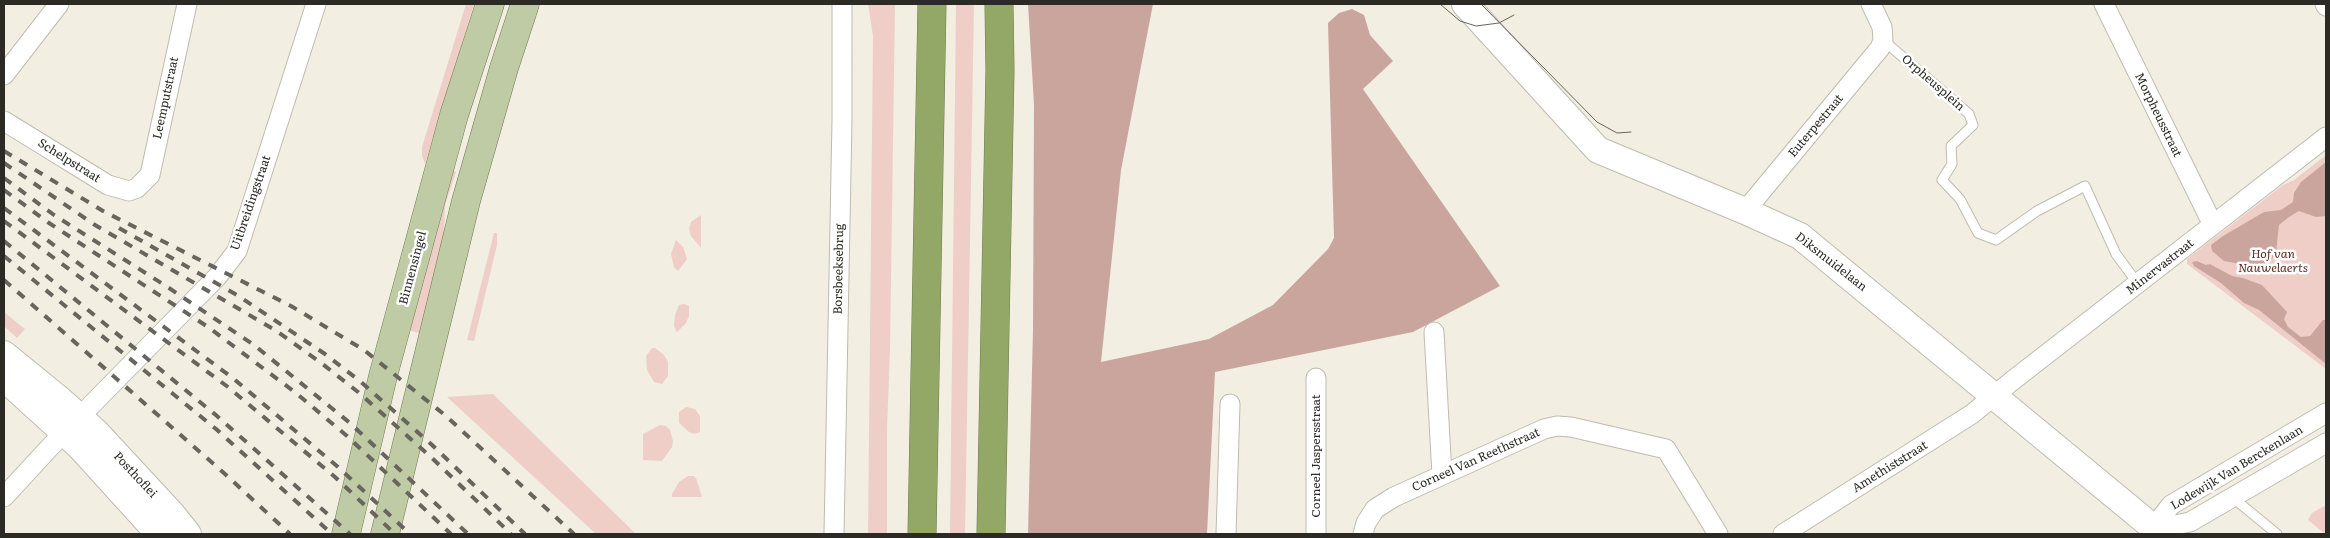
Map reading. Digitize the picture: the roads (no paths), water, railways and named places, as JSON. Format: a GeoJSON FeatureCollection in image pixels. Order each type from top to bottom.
{"type":"FeatureCollection","features":[{"type":"Feature","properties":{"kind":"highway"},"geometry":{"type":"LineString","coordinates":[[922,534],[932,4]]}},
{"type":"Feature","properties":{"kind":"highway"},"geometry":{"type":"LineString","coordinates":[[991,534],[1000,90],[999,4]]}},
{"type":"Feature","properties":{"kind":"main road","name":"Binnensingel"},"geometry":{"type":"LineString","coordinates":[[346,534],[383,376],[454,115],[490,4]]}},
{"type":"Feature","properties":{"kind":"main road"},"geometry":{"type":"LineString","coordinates":[[385,534],[466,201],[524,4]]}},
{"type":"Feature","properties":{"kind":"street"},"geometry":{"type":"LineString","coordinates":[[4,75],[59,4]]}},
{"type":"Feature","properties":{"kind":"street","name":"Leemputstraat"},"geometry":{"type":"LineString","coordinates":[[137,188],[150,175],[187,4]]}},
{"type":"Feature","properties":{"kind":"street","name":"Uitbreidingstraat"},"geometry":{"type":"LineString","coordinates":[[4,497],[217,277],[237,251],[316,4]]}},
{"type":"Feature","properties":{"kind":"street","name":"Borsbeeksebrug"},"geometry":{"type":"LineString","coordinates":[[834,534],[842,4]]}},
{"type":"Feature","properties":{"kind":"street","name":"Diksmuidelaan"},"geometry":{"type":"LineString","coordinates":[[1465,4],[1598,150],[1745,210],[1800,236],[1994,396],[2152,532]]}},
{"type":"Feature","properties":{"kind":"street"},"geometry":{"type":"LineString","coordinates":[[1871,4],[1882,27],[1883,40]]}},
{"type":"Feature","properties":{"kind":"street","name":"Morpheusstraat"},"geometry":{"type":"LineString","coordinates":[[2104,4],[2212,225]]}},
{"type":"Feature","properties":{"kind":"street","name":"Euterpestraat"},"geometry":{"type":"LineString","coordinates":[[1745,210],[1875,55],[1883,40]]}},
{"type":"Feature","properties":{"kind":"street","name":"Schelpstraat"},"geometry":{"type":"LineString","coordinates":[[4,121],[108,186],[129,191],[137,188]]}},
{"type":"Feature","properties":{"kind":"street","name":"Minervastraat"},"geometry":{"type":"LineString","coordinates":[[1994,396],[2326,137]]}},
{"type":"Feature","properties":{"kind":"street"},"geometry":{"type":"LineString","coordinates":[[1434,332],[1442,476]]}},
{"type":"Feature","properties":{"kind":"street"},"geometry":{"type":"LineString","coordinates":[[4,354],[73,425]]}},
{"type":"Feature","properties":{"kind":"street"},"geometry":{"type":"LineString","coordinates":[[4,378],[73,425]]}},
{"type":"Feature","properties":{"kind":"street","name":"Corneel Jaspersstraat"},"geometry":{"type":"LineString","coordinates":[[1316,378],[1316,534]]}},
{"type":"Feature","properties":{"kind":"street","name":"Amethiststraat"},"geometry":{"type":"LineString","coordinates":[[1783,534],[1972,414],[1994,396]]}},
{"type":"Feature","properties":{"kind":"street"},"geometry":{"type":"LineString","coordinates":[[1226,534],[1230,404]]}},
{"type":"Feature","properties":{"kind":"street","name":"Lodewijk Van Berckenlaan"},"geometry":{"type":"LineString","coordinates":[[2152,532],[2171,505],[2326,414]]}},
{"type":"Feature","properties":{"kind":"street","name":"Posthoflei"},"geometry":{"type":"LineString","coordinates":[[73,425],[159,534]]}},
{"type":"Feature","properties":{"kind":"street","name":"Posthoflei"},"geometry":{"type":"LineString","coordinates":[[73,425],[172,514],[188,534]]}},
{"type":"Feature","properties":{"kind":"street","name":"Corneel Van Reethstraat"},"geometry":{"type":"LineString","coordinates":[[1363,534],[1366,523],[1375,509],[1394,497],[1544,428],[1557,426],[1571,427],[1666,449],[1718,534]]}},
{"type":"Feature","properties":{"kind":"street","name":"Lodewijk Van Berckenlaan"},"geometry":{"type":"LineString","coordinates":[[2152,532],[2190,522],[2326,443]]}},
{"type":"Feature","properties":{"kind":"lane","name":"Orpheusplein"},"geometry":{"type":"LineString","coordinates":[[1883,40],[1969,114],[1973,125],[1951,146],[1952,164],[1942,180],[1960,199],[1978,234],[1996,240],[2037,211],[2085,186],[2116,254],[2138,284]]}},
{"type":"Feature","properties":{"kind":"lane"},"geometry":{"type":"LineString","coordinates":[[2232,498],[2277,534]]}},
{"type":"Feature","properties":{"kind":"tram line"},"geometry":{"type":"LineString","coordinates":[[1440,4],[1460,21],[1476,26],[1499,23],[1514,15]]}},
{"type":"Feature","properties":{"kind":"tram line"},"geometry":{"type":"LineString","coordinates":[[1481,4],[1597,122],[1617,133],[1631,132]]}},
{"type":"Feature","properties":{"kind":"railway"},"geometry":{"type":"LineString","coordinates":[[4,151],[103,211],[291,306],[364,350],[446,416],[574,534]]}},
{"type":"Feature","properties":{"kind":"railway"},"geometry":{"type":"LineString","coordinates":[[4,163],[95,225],[275,330],[320,362],[358,392],[432,458],[511,534]]}},
{"type":"Feature","properties":{"kind":"railway"},"geometry":{"type":"LineString","coordinates":[[4,178],[54,215],[166,286],[254,345],[350,423],[468,534]]}},
{"type":"Feature","properties":{"kind":"railway"},"geometry":{"type":"LineString","coordinates":[[4,190],[49,223],[208,327],[296,393],[347,436],[451,534]]}},
{"type":"Feature","properties":{"kind":"railway"},"geometry":{"type":"LineString","coordinates":[[4,208],[234,379],[338,467],[410,534]]}},
{"type":"Feature","properties":{"kind":"railway"},"geometry":{"type":"LineString","coordinates":[[4,221],[228,387],[335,477],[395,534]]}},
{"type":"Feature","properties":{"kind":"railway"},"geometry":{"type":"LineString","coordinates":[[119,228],[237,295],[325,354],[361,382],[431,444],[525,534]]}},
{"type":"Feature","properties":{"kind":"railway"},"geometry":{"type":"LineString","coordinates":[[4,241],[217,416],[350,534]]}},
{"type":"Feature","properties":{"kind":"railway"},"geometry":{"type":"LineString","coordinates":[[4,256],[216,429],[332,534]]}},
{"type":"Feature","properties":{"kind":"railway"},"geometry":{"type":"LineString","coordinates":[[4,280],[225,474],[290,534]]}},
{"type":"Feature","properties":{"kind":"park label","name":"Hof van Nauwelaerts"},"geometry":{"type":"Point","coordinates":[2273,261]}}]}
